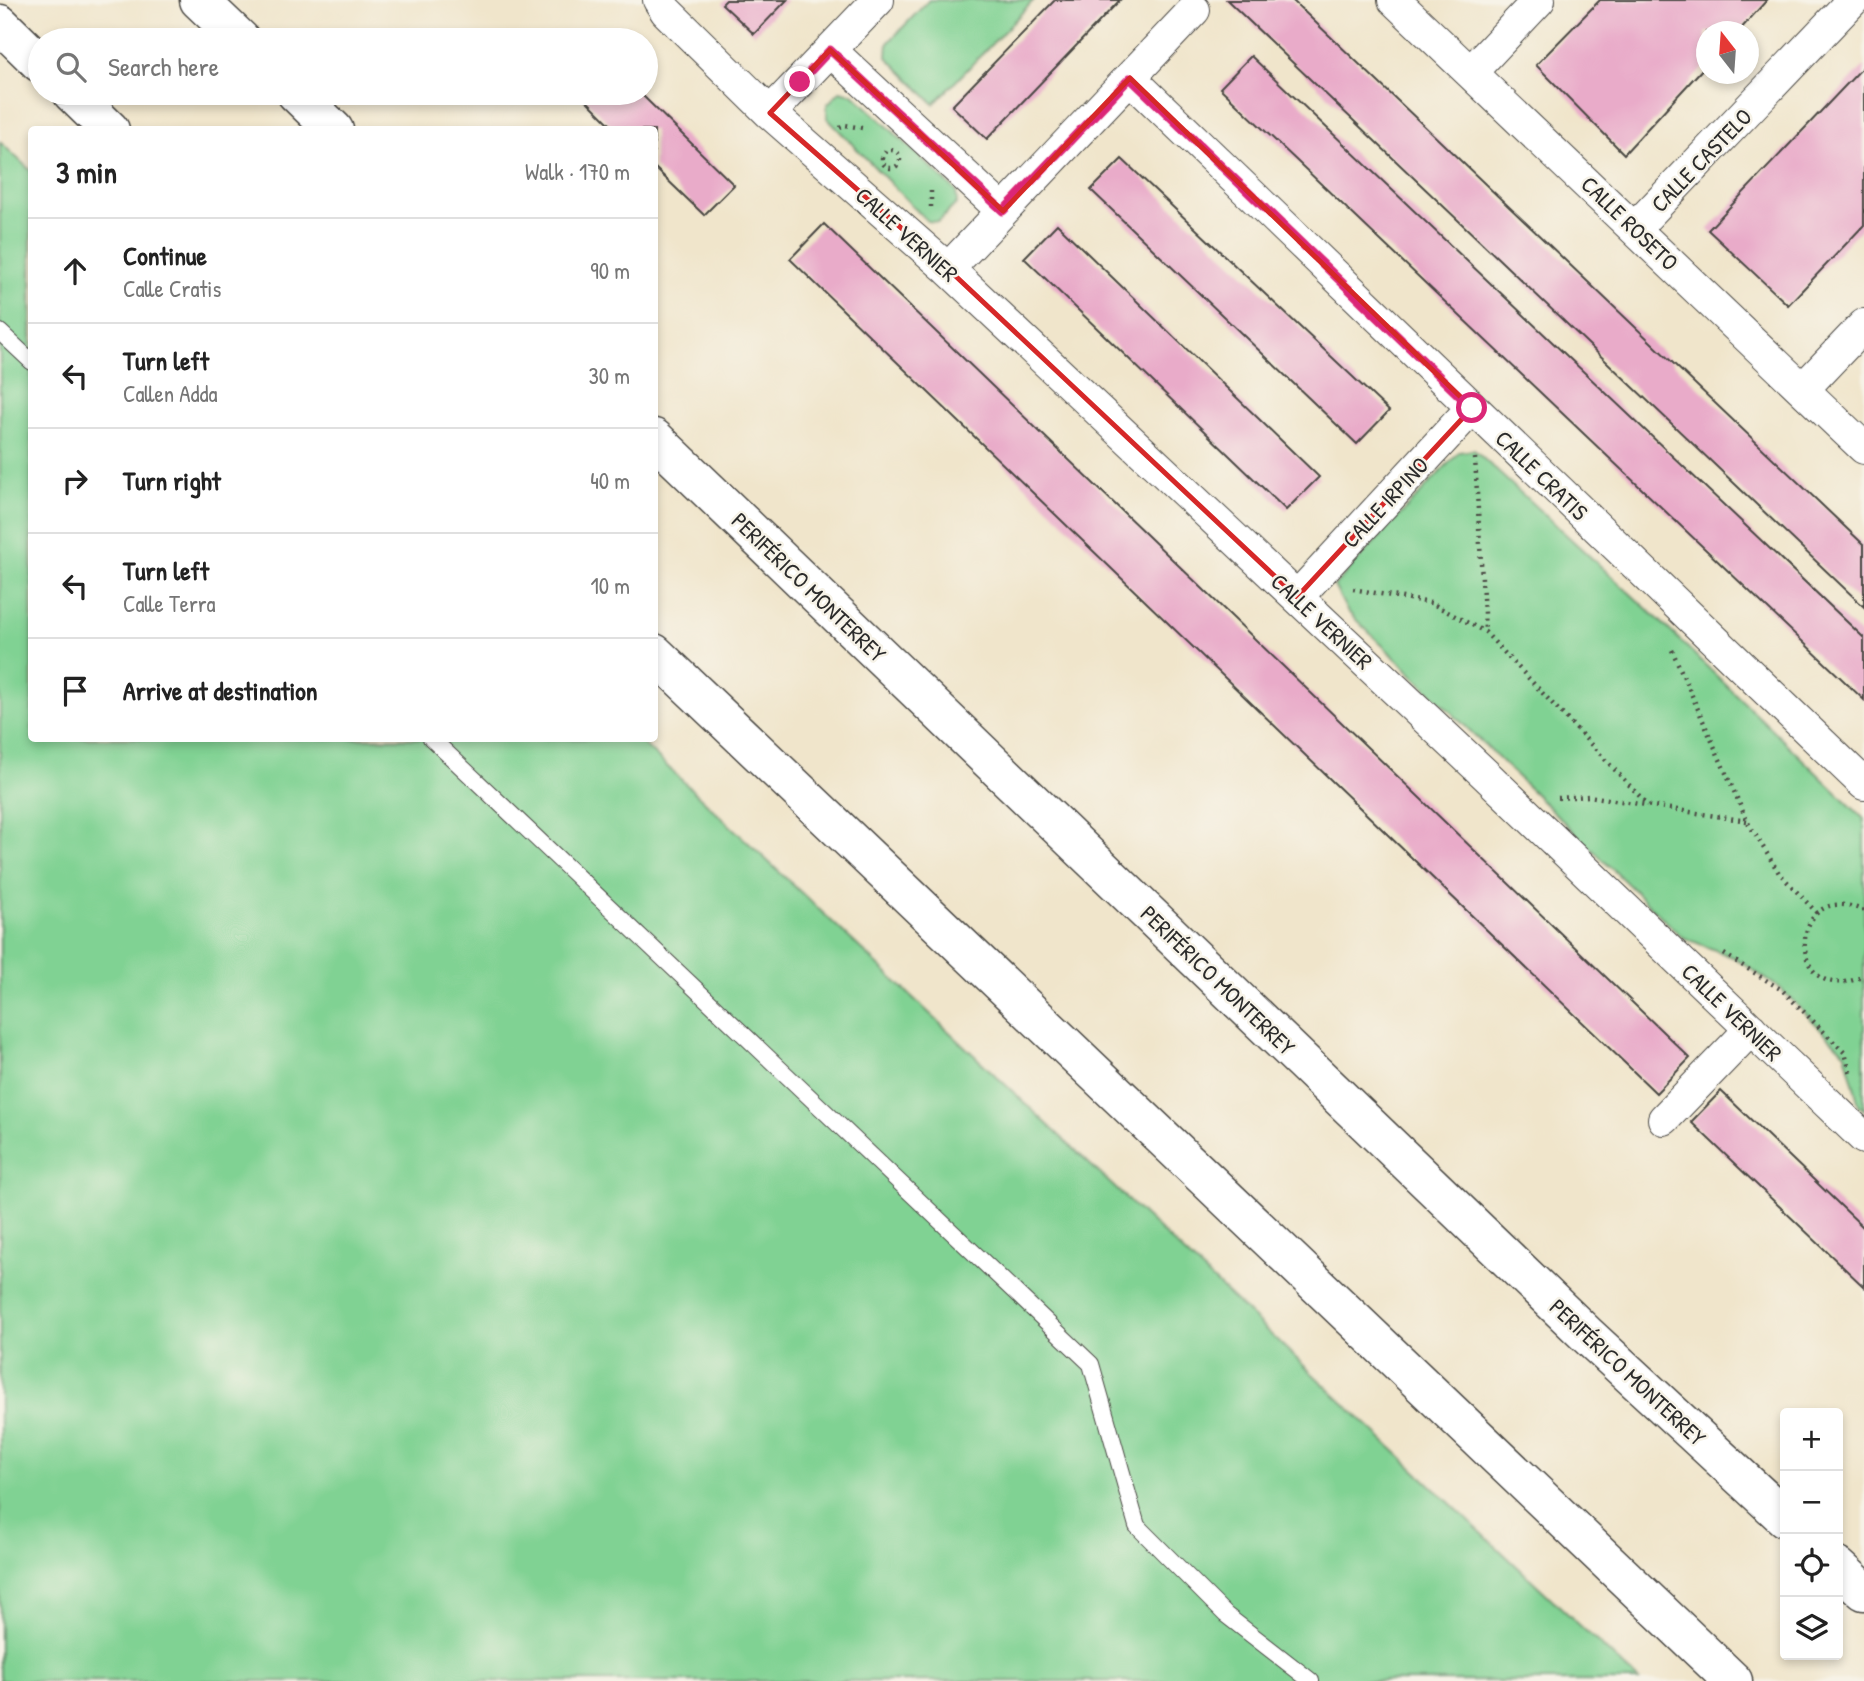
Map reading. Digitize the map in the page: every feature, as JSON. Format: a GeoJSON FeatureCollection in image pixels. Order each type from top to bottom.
{"type":"FeatureCollection","features":[{"type":"Feature","properties":{"kind":"highway"},"geometry":{"type":"LineString","coordinates":[[199,0],[228,28]]}},
{"type":"Feature","properties":{"kind":"highway"},"geometry":{"type":"LineString","coordinates":[[0,24],[28,51]]}},
{"type":"Feature","properties":{"kind":"highway"},"geometry":{"type":"LineString","coordinates":[[84,105],[106,126]]}},
{"type":"Feature","properties":{"kind":"highway"},"geometry":{"type":"LineString","coordinates":[[308,105],[330,126]]}},
{"type":"Feature","properties":{"kind":"highway","name":"PERIFÉRICO MONTERREY"},"geometry":{"type":"LineString","coordinates":[[658,442],[1587,1335],[1780,1513]]}},
{"type":"Feature","properties":{"kind":"highway"},"geometry":{"type":"LineString","coordinates":[[658,657],[1733,1681]]}},
{"type":"Feature","properties":{"kind":"highway"},"geometry":{"type":"LineString","coordinates":[[1843,1572],[1864,1591]]}},
{"type":"Feature","properties":{"kind":"street","name":"CALLE VERNIER"},"geometry":{"type":"LineString","coordinates":[[659,0],[666,11],[770,113],[948,269],[1297,597],[1864,1138]]}},
{"type":"Feature","properties":{"kind":"street"},"geometry":{"type":"LineString","coordinates":[[770,113],[878,0]]}},
{"type":"Feature","properties":{"kind":"street","name":"CALLE ROSETO"},"geometry":{"type":"LineString","coordinates":[[1394,0],[1472,71],[1864,448]]}},
{"type":"Feature","properties":{"kind":"street"},"geometry":{"type":"LineString","coordinates":[[1472,71],[1539,0]]}},
{"type":"Feature","properties":{"kind":"street","name":"CALLE CASTELO"},"geometry":{"type":"LineString","coordinates":[[1635,228],[1853,0]]}},
{"type":"Feature","properties":{"kind":"street"},"geometry":{"type":"LineString","coordinates":[[948,269],[1194,10]]}},
{"type":"Feature","properties":{"kind":"street"},"geometry":{"type":"LineString","coordinates":[[830,50],[1003,211]]}},
{"type":"Feature","properties":{"kind":"street","name":"CALLE CRATIS"},"geometry":{"type":"LineString","coordinates":[[1130,78],[1864,784]]}},
{"type":"Feature","properties":{"kind":"street"},"geometry":{"type":"LineString","coordinates":[[1803,390],[1864,325]]}},
{"type":"Feature","properties":{"kind":"street","name":"CALLE IRPINO"},"geometry":{"type":"LineString","coordinates":[[1297,597],[1472,408]]}},
{"type":"Feature","properties":{"kind":"street"},"geometry":{"type":"LineString","coordinates":[[1664,1119],[1751,1029]]}},
{"type":"Feature","properties":{"kind":"lane"},"geometry":{"type":"LineString","coordinates":[[0,332],[28,358]]}},
{"type":"Feature","properties":{"kind":"lane"},"geometry":{"type":"LineString","coordinates":[[435,742],[1091,1364],[1137,1526],[1226,1615],[1311,1681]]}},
{"type":"Feature","properties":{"kind":"path"},"geometry":{"type":"LineString","coordinates":[[837,129],[845,125],[863,128]]}},
{"type":"Feature","properties":{"kind":"path"},"geometry":{"type":"LineString","coordinates":[[889,149],[895,150],[901,157],[898,165],[893,168],[887,167],[882,159],[889,149]]}},
{"type":"Feature","properties":{"kind":"path"},"geometry":{"type":"LineString","coordinates":[[1474,450],[1485,632]]}},
{"type":"Feature","properties":{"kind":"path"},"geometry":{"type":"LineString","coordinates":[[1348,589],[1431,603],[1485,632],[1648,805]]}},
{"type":"Feature","properties":{"kind":"path"},"geometry":{"type":"LineString","coordinates":[[1670,645],[1747,821],[1779,873],[1817,913]]}},
{"type":"Feature","properties":{"kind":"path"},"geometry":{"type":"LineString","coordinates":[[1552,798],[1589,796],[1747,821]]}},
{"type":"Feature","properties":{"kind":"path"},"geometry":{"type":"LineString","coordinates":[[1864,911],[1841,905],[1817,913],[1804,936],[1807,962],[1826,980],[1840,983],[1864,976]]}},
{"type":"Feature","properties":{"kind":"path"},"geometry":{"type":"LineString","coordinates":[[1714,950],[1735,958],[1782,990],[1845,1053],[1852,1079]]}},
{"type":"Feature","properties":{"kind":"highlighted area"},"geometry":{"type":"Polygon","coordinates":[[[830,50],[1003,211],[1130,78],[1472,408],[1297,597],[948,269],[770,113],[830,50]]]}},
{"type":"Feature","properties":{"kind":"green space"},"geometry":{"type":"Polygon","coordinates":[[[929,0],[1034,0],[934,104],[887,57],[888,43],[929,0]]]}},
{"type":"Feature","properties":{"kind":"green space"},"geometry":{"type":"Polygon","coordinates":[[[840,91],[853,94],[956,191],[957,203],[938,222],[927,221],[827,118],[827,105],[840,91]]]}},
{"type":"Feature","properties":{"kind":"green space"},"geometry":{"type":"Polygon","coordinates":[[[0,142],[28,168],[28,742],[641,742],[1639,1681],[0,1681],[0,142]]]}},
{"type":"Feature","properties":{"kind":"green space"},"geometry":{"type":"Polygon","coordinates":[[[1474,450],[1659,620],[1864,819],[1864,1110],[1859,1105],[1845,1053],[1782,990],[1735,958],[1682,937],[1347,611],[1334,586],[1459,452],[1474,450]]]}},
{"type":"Feature","properties":{"kind":"building"},"geometry":{"type":"Polygon","coordinates":[[[726,0],[787,0],[754,34],[722,4],[726,0]]]}},
{"type":"Feature","properties":{"kind":"building"},"geometry":{"type":"Polygon","coordinates":[[[1055,0],[1120,0],[987,139],[952,106],[1055,0]]]}},
{"type":"Feature","properties":{"kind":"building"},"geometry":{"type":"Polygon","coordinates":[[[1227,0],[1292,0],[1864,545],[1864,607],[1227,0]]]}},
{"type":"Feature","properties":{"kind":"building"},"geometry":{"type":"Polygon","coordinates":[[[1600,0],[1767,0],[1748,21],[1696,21],[1696,76],[1624,154],[1536,65],[1600,0]]]}},
{"type":"Feature","properties":{"kind":"building"},"geometry":{"type":"Polygon","coordinates":[[[1251,56],[1864,638],[1864,700],[1220,88],[1251,56]]]}},
{"type":"Feature","properties":{"kind":"building"},"geometry":{"type":"Polygon","coordinates":[[[1864,66],[1864,225],[1788,305],[1708,230],[1864,66]]]}},
{"type":"Feature","properties":{"kind":"building"},"geometry":{"type":"Polygon","coordinates":[[[591,105],[652,105],[734,185],[704,215],[658,171],[658,126],[612,126],[591,105]]]}},
{"type":"Feature","properties":{"kind":"building"},"geometry":{"type":"Polygon","coordinates":[[[1122,159],[1389,411],[1357,444],[1091,190],[1122,159]]]}},
{"type":"Feature","properties":{"kind":"building"},"geometry":{"type":"Polygon","coordinates":[[[824,224],[1690,1058],[1656,1093],[790,259],[824,224]]]}},
{"type":"Feature","properties":{"kind":"building"},"geometry":{"type":"Polygon","coordinates":[[[1057,224],[1319,477],[1286,510],[1024,258],[1057,224]]]}},
{"type":"Feature","properties":{"kind":"building"},"geometry":{"type":"Polygon","coordinates":[[[1721,1091],[1864,1228],[1864,1287],[1691,1122],[1721,1091]]]}},
{"type":"Feature","properties":{"kind":"route"},"geometry":{"type":"LineString","coordinates":[[800,82],[830,50],[1003,211],[1130,78],[1472,408]]}}]}
